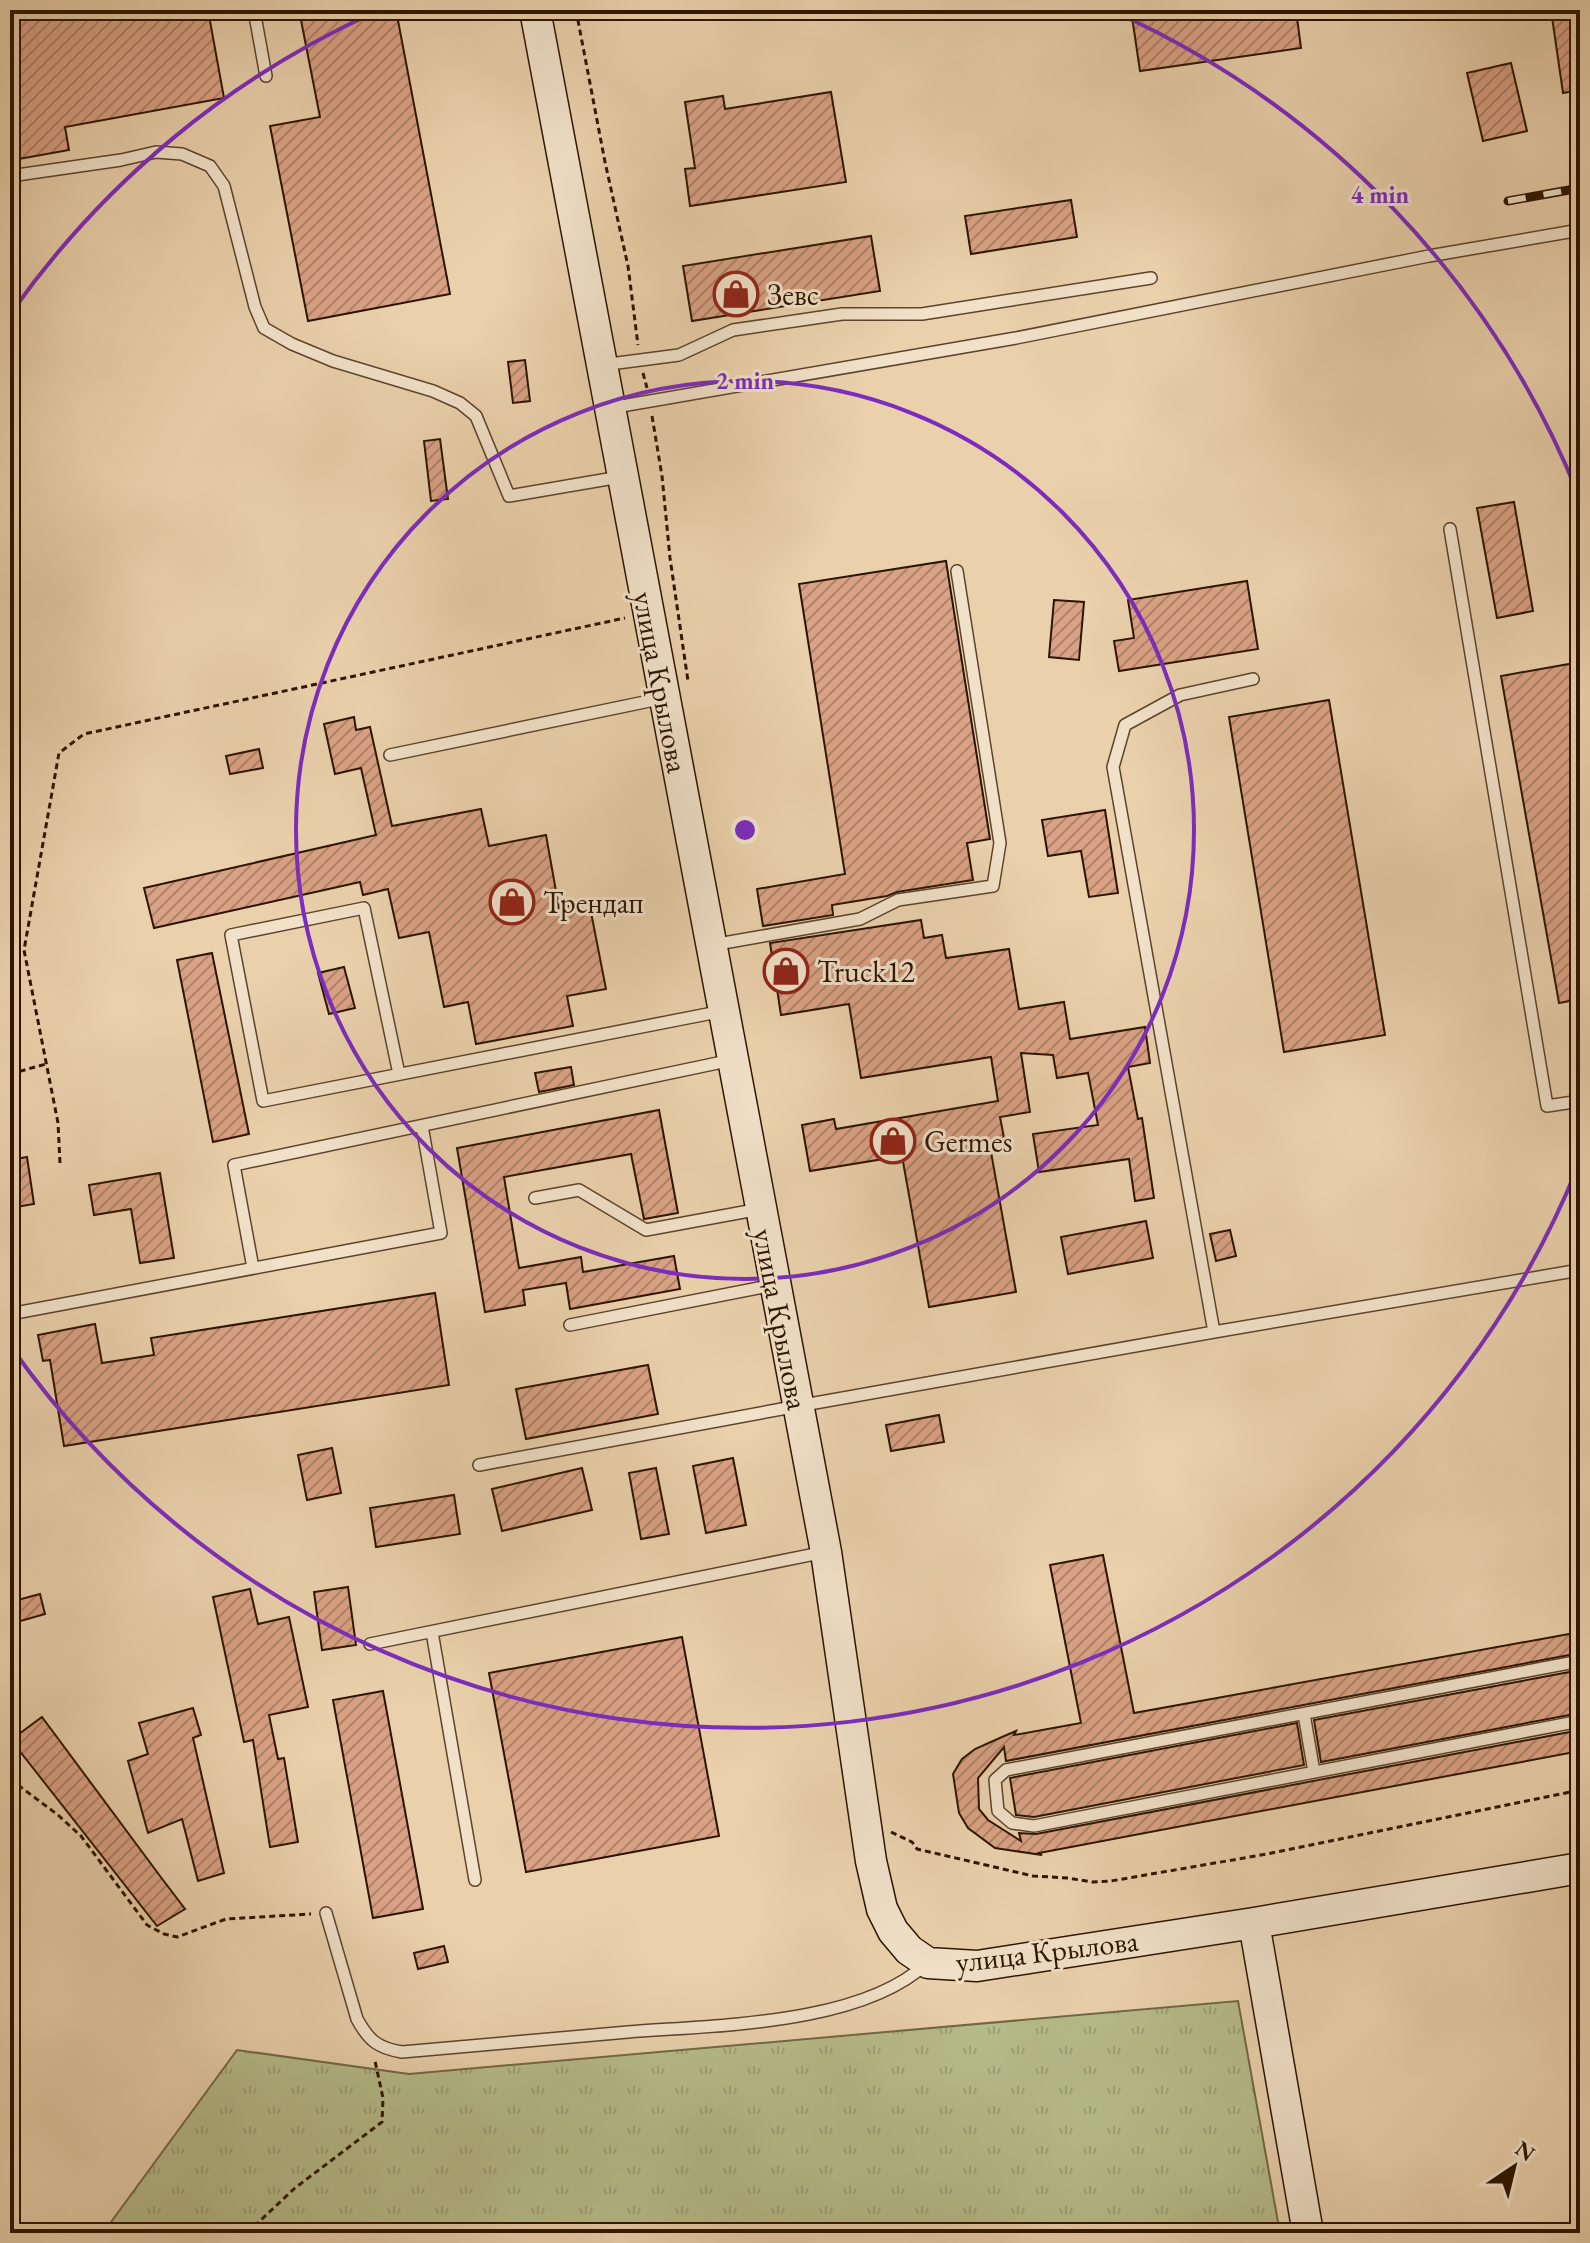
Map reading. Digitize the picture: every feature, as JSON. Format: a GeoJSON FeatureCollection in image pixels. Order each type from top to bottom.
{"type":"FeatureCollection","features":[{"type":"Feature","properties":{"kind":"street","name":"улица Крылова"},"geometry":{"type":"LineString","coordinates":[[535,10],[648,613],[676,690],[711,945],[826,1552],[865,1820],[882,1909],[893,1931],[909,1950],[928,1963],[977,1966],[1580,1868]]}},
{"type":"Feature","properties":{"kind":"street"},"geometry":{"type":"LineString","coordinates":[[1254,1923],[1308,2233]]}},
{"type":"Feature","properties":{"kind":"lane"},"geometry":{"type":"LineString","coordinates":[[254,10],[266,76]]}},
{"type":"Feature","properties":{"kind":"lane"},"geometry":{"type":"LineString","coordinates":[[10,176],[156,152],[182,154],[210,166],[224,186],[255,307],[264,328],[333,361],[433,391],[460,403],[476,416],[509,496],[623,476]]}},
{"type":"Feature","properties":{"kind":"lane"},"geometry":{"type":"LineString","coordinates":[[610,408],[1016,338],[1429,256],[1580,230]]}},
{"type":"Feature","properties":{"kind":"lane"},"geometry":{"type":"LineString","coordinates":[[602,365],[679,355],[733,330],[842,314],[922,314],[1151,278]]}},
{"type":"Feature","properties":{"kind":"lane"},"geometry":{"type":"LineString","coordinates":[[1450,529],[1547,1106],[1580,1101]]}},
{"type":"Feature","properties":{"kind":"lane"},"geometry":{"type":"LineString","coordinates":[[711,945],[860,919],[898,900],[993,886],[1000,843],[957,571]]}},
{"type":"Feature","properties":{"kind":"lane"},"geometry":{"type":"LineString","coordinates":[[1214,1332],[1113,767],[1125,725],[1180,695],[1253,679]]}},
{"type":"Feature","properties":{"kind":"lane"},"geometry":{"type":"LineString","coordinates":[[390,755],[676,690]]}},
{"type":"Feature","properties":{"kind":"lane"},"geometry":{"type":"LineString","coordinates":[[399,1074],[364,908],[231,935],[263,1101],[723,1011]]}},
{"type":"Feature","properties":{"kind":"lane"},"geometry":{"type":"LineString","coordinates":[[253,1268],[234,1165],[733,1060]]}},
{"type":"Feature","properties":{"kind":"lane"},"geometry":{"type":"LineString","coordinates":[[10,1314],[441,1233],[422,1126]]}},
{"type":"Feature","properties":{"kind":"lane"},"geometry":{"type":"LineString","coordinates":[[535,1198],[579,1190],[646,1230],[761,1209]]}},
{"type":"Feature","properties":{"kind":"lane"},"geometry":{"type":"LineString","coordinates":[[479,1465],[1214,1332],[1580,1270]]}},
{"type":"Feature","properties":{"kind":"lane"},"geometry":{"type":"LineString","coordinates":[[570,1325],[775,1285]]}},
{"type":"Feature","properties":{"kind":"lane"},"geometry":{"type":"LineString","coordinates":[[370,1644],[826,1552]]}},
{"type":"Feature","properties":{"kind":"lane"},"geometry":{"type":"LineString","coordinates":[[432,1632],[475,1880]]}},
{"type":"Feature","properties":{"kind":"lane"},"geometry":{"type":"LineString","coordinates":[[1580,1661],[1006,1770],[995,1780],[998,1811],[1012,1823],[1034,1826],[1580,1721]]}},
{"type":"Feature","properties":{"kind":"lane"},"geometry":{"type":"LineString","coordinates":[[1304,1714],[1314,1772]]}},
{"type":"Feature","properties":{"kind":"lane"},"geometry":{"type":"LineString","coordinates":[[326,1913],[357,2019],[372,2041],[384,2049],[402,2052],[768,2020],[837,2009],[904,1982],[928,1963]]}},
{"type":"Feature","properties":{"kind":"path"},"geometry":{"type":"LineString","coordinates":[[576,10],[628,266],[640,360],[662,476],[670,558],[676,690]]}},
{"type":"Feature","properties":{"kind":"path"},"geometry":{"type":"LineString","coordinates":[[60,1163],[58,1123],[24,950],[59,753],[84,734],[648,613]]}},
{"type":"Feature","properties":{"kind":"path"},"geometry":{"type":"LineString","coordinates":[[10,1074],[46,1064]]}},
{"type":"Feature","properties":{"kind":"path"},"geometry":{"type":"LineString","coordinates":[[10,1779],[81,1836],[147,1925],[164,1934],[177,1937],[226,1919],[326,1913]]}},
{"type":"Feature","properties":{"kind":"path"},"geometry":{"type":"LineString","coordinates":[[865,1820],[912,1842],[917,1849],[1033,1876],[1092,1882],[1267,1854],[1580,1790]]}},
{"type":"Feature","properties":{"kind":"path"},"geometry":{"type":"LineString","coordinates":[[247,2233],[295,2188],[382,2122],[383,2098],[372,2041]]}},
{"type":"Feature","properties":{"kind":"green space"},"geometry":{"type":"Polygon","coordinates":[[[1238,2001],[1280,2233],[103,2233],[237,2050],[409,2074],[1238,2001]]]}},
{"type":"Feature","properties":{"kind":"building"},"geometry":{"type":"Polygon","coordinates":[[[10,10],[208,10],[224,98],[65,127],[69,150],[13,160],[10,144],[10,10]]]}},
{"type":"Feature","properties":{"kind":"building"},"geometry":{"type":"Polygon","coordinates":[[[299,10],[396,10],[450,294],[308,321],[270,126],[320,117],[299,10]]]}},
{"type":"Feature","properties":{"kind":"building"},"geometry":{"type":"Polygon","coordinates":[[[1131,10],[1296,10],[1301,48],[1140,71],[1131,10]]]}},
{"type":"Feature","properties":{"kind":"building"},"geometry":{"type":"Polygon","coordinates":[[[1551,10],[1580,10],[1580,90],[1563,93],[1551,10]]]}},
{"type":"Feature","properties":{"kind":"building"},"geometry":{"type":"Polygon","coordinates":[[[1511,63],[1527,131],[1483,141],[1467,73],[1511,63]]]}},
{"type":"Feature","properties":{"kind":"building"},"geometry":{"type":"Polygon","coordinates":[[[831,92],[846,182],[690,206],[685,169],[695,168],[685,102],[723,96],[725,109],[831,92]]]}},
{"type":"Feature","properties":{"kind":"building"},"geometry":{"type":"Polygon","coordinates":[[[1071,200],[1077,237],[971,254],[965,216],[1071,200]]]}},
{"type":"Feature","properties":{"kind":"building"},"geometry":{"type":"Polygon","coordinates":[[[871,236],[880,291],[692,321],[683,266],[871,236]]]}},
{"type":"Feature","properties":{"kind":"building"},"geometry":{"type":"Polygon","coordinates":[[[525,360],[530,401],[513,403],[508,362],[525,360]]]}},
{"type":"Feature","properties":{"kind":"building"},"geometry":{"type":"Polygon","coordinates":[[[440,439],[448,499],[431,501],[424,441],[440,439]]]}},
{"type":"Feature","properties":{"kind":"building"},"geometry":{"type":"Polygon","coordinates":[[[1514,502],[1533,611],[1497,618],[1477,508],[1514,502]]]}},
{"type":"Feature","properties":{"kind":"building"},"geometry":{"type":"Polygon","coordinates":[[[946,561],[990,839],[967,843],[973,880],[832,905],[833,915],[763,926],[757,889],[845,874],[799,584],[946,561]]]}},
{"type":"Feature","properties":{"kind":"building"},"geometry":{"type":"Polygon","coordinates":[[[1247,581],[1258,649],[1119,671],[1114,641],[1134,638],[1128,600],[1247,581]]]}},
{"type":"Feature","properties":{"kind":"building"},"geometry":{"type":"Polygon","coordinates":[[[1054,600],[1084,602],[1079,660],[1049,657],[1054,600]]]}},
{"type":"Feature","properties":{"kind":"building"},"geometry":{"type":"Polygon","coordinates":[[[1580,662],[1580,999],[1559,1003],[1501,676],[1580,662]]]}},
{"type":"Feature","properties":{"kind":"building"},"geometry":{"type":"Polygon","coordinates":[[[1329,700],[1385,1035],[1284,1052],[1229,717],[1329,700]]]}},
{"type":"Feature","properties":{"kind":"building"},"geometry":{"type":"Polygon","coordinates":[[[354,717],[356,730],[370,727],[392,826],[481,809],[489,846],[546,835],[559,908],[589,902],[606,989],[567,996],[573,1026],[476,1044],[468,1002],[444,1007],[429,932],[399,938],[388,889],[363,895],[360,882],[154,928],[144,888],[376,835],[361,768],[335,774],[324,724],[354,717]]]}},
{"type":"Feature","properties":{"kind":"building"},"geometry":{"type":"Polygon","coordinates":[[[259,749],[263,768],[230,774],[226,756],[259,749]]]}},
{"type":"Feature","properties":{"kind":"building"},"geometry":{"type":"Polygon","coordinates":[[[1105,810],[1118,893],[1089,897],[1081,851],[1048,856],[1042,820],[1105,810]]]}},
{"type":"Feature","properties":{"kind":"building"},"geometry":{"type":"Polygon","coordinates":[[[921,920],[924,938],[942,935],[946,958],[1009,949],[1019,1009],[1064,1002],[1070,1039],[1145,1027],[1150,1063],[1128,1067],[1138,1119],[1142,1118],[1154,1198],[1135,1201],[1129,1159],[1039,1172],[1033,1134],[1098,1125],[1088,1073],[1057,1078],[1053,1055],[1021,1053],[1030,1112],[1000,1117],[1004,1138],[989,1141],[1016,1292],[929,1307],[902,1156],[810,1171],[802,1125],[834,1119],[836,1129],[998,1101],[991,1057],[861,1078],[849,1004],[781,1015],[770,943],[921,920]]]}},
{"type":"Feature","properties":{"kind":"building"},"geometry":{"type":"Polygon","coordinates":[[[212,953],[249,1134],[213,1142],[177,960],[212,953]]]}},
{"type":"Feature","properties":{"kind":"building"},"geometry":{"type":"Polygon","coordinates":[[[344,967],[355,1008],[329,1014],[318,973],[344,967]]]}},
{"type":"Feature","properties":{"kind":"building"},"geometry":{"type":"Polygon","coordinates":[[[571,1067],[574,1085],[539,1092],[535,1073],[571,1067]]]}},
{"type":"Feature","properties":{"kind":"building"},"geometry":{"type":"Polygon","coordinates":[[[659,1110],[678,1213],[644,1219],[631,1154],[504,1177],[519,1268],[581,1257],[583,1272],[674,1256],[680,1289],[570,1309],[566,1283],[523,1290],[525,1305],[485,1312],[457,1148],[659,1110]]]}},
{"type":"Feature","properties":{"kind":"building"},"geometry":{"type":"Polygon","coordinates":[[[27,1157],[34,1204],[10,1208],[10,1160],[27,1157]]]}},
{"type":"Feature","properties":{"kind":"building"},"geometry":{"type":"Polygon","coordinates":[[[160,1173],[174,1258],[140,1263],[131,1209],[94,1215],[89,1185],[160,1173]]]}},
{"type":"Feature","properties":{"kind":"building"},"geometry":{"type":"Polygon","coordinates":[[[1146,1221],[1153,1258],[1068,1274],[1061,1237],[1146,1221]]]}},
{"type":"Feature","properties":{"kind":"building"},"geometry":{"type":"Polygon","coordinates":[[[1230,1230],[1236,1256],[1216,1261],[1210,1234],[1230,1230]]]}},
{"type":"Feature","properties":{"kind":"building"},"geometry":{"type":"Polygon","coordinates":[[[435,1293],[449,1385],[64,1446],[50,1360],[43,1361],[38,1335],[95,1324],[102,1363],[154,1355],[151,1338],[435,1293]]]}},
{"type":"Feature","properties":{"kind":"building"},"geometry":{"type":"Polygon","coordinates":[[[648,1365],[658,1414],[526,1439],[516,1389],[648,1365]]]}},
{"type":"Feature","properties":{"kind":"building"},"geometry":{"type":"Polygon","coordinates":[[[939,1415],[944,1442],[891,1451],[886,1425],[939,1415]]]}},
{"type":"Feature","properties":{"kind":"building"},"geometry":{"type":"Polygon","coordinates":[[[332,1448],[341,1493],[307,1500],[298,1455],[332,1448]]]}},
{"type":"Feature","properties":{"kind":"building"},"geometry":{"type":"Polygon","coordinates":[[[733,1458],[746,1525],[706,1533],[693,1466],[733,1458]]]}},
{"type":"Feature","properties":{"kind":"building"},"geometry":{"type":"Polygon","coordinates":[[[582,1468],[592,1510],[502,1531],[492,1489],[582,1468]]]}},
{"type":"Feature","properties":{"kind":"building"},"geometry":{"type":"Polygon","coordinates":[[[656,1468],[669,1534],[641,1539],[629,1473],[656,1468]]]}},
{"type":"Feature","properties":{"kind":"building"},"geometry":{"type":"Polygon","coordinates":[[[454,1495],[460,1534],[376,1547],[370,1508],[454,1495]]]}},
{"type":"Feature","properties":{"kind":"building"},"geometry":{"type":"Polygon","coordinates":[[[1103,1555],[1134,1713],[1580,1632],[1580,1653],[1006,1761],[1004,1747],[978,1778],[979,1809],[988,1820],[1021,1841],[1019,1833],[1036,1834],[1580,1730],[1580,1751],[1039,1853],[1042,1855],[995,1848],[968,1828],[959,1813],[953,1774],[962,1759],[975,1749],[1016,1731],[1014,1735],[1081,1723],[1050,1565],[1103,1555]]]}},
{"type":"Feature","properties":{"kind":"building"},"geometry":{"type":"Polygon","coordinates":[[[348,1587],[356,1645],[322,1650],[314,1592],[348,1587]]]}},
{"type":"Feature","properties":{"kind":"building"},"geometry":{"type":"Polygon","coordinates":[[[250,1589],[258,1624],[289,1617],[308,1707],[269,1715],[278,1759],[284,1758],[298,1842],[270,1847],[253,1740],[244,1742],[213,1597],[250,1589]]]}},
{"type":"Feature","properties":{"kind":"building"},"geometry":{"type":"Polygon","coordinates":[[[40,1594],[45,1614],[10,1624],[10,1602],[40,1594]]]}},
{"type":"Feature","properties":{"kind":"building"},"geometry":{"type":"Polygon","coordinates":[[[682,1637],[719,1836],[526,1872],[489,1673],[682,1637]]]}},
{"type":"Feature","properties":{"kind":"building"},"geometry":{"type":"Polygon","coordinates":[[[1580,1670],[1580,1713],[1321,1762],[1314,1720],[1580,1670]]]}},
{"type":"Feature","properties":{"kind":"building"},"geometry":{"type":"Polygon","coordinates":[[[383,1691],[423,1909],[373,1918],[333,1700],[383,1691]]]}},
{"type":"Feature","properties":{"kind":"building"},"geometry":{"type":"Polygon","coordinates":[[[193,1708],[201,1735],[193,1738],[224,1873],[198,1881],[182,1819],[148,1833],[128,1761],[148,1754],[139,1723],[193,1708]]]}},
{"type":"Feature","properties":{"kind":"building"},"geometry":{"type":"Polygon","coordinates":[[[42,1717],[185,1909],[157,1926],[11,1740],[42,1717]]]}},
{"type":"Feature","properties":{"kind":"building"},"geometry":{"type":"Polygon","coordinates":[[[1297,1723],[1304,1765],[1034,1817],[1016,1815],[1010,1778],[1297,1723]]]}},
{"type":"Feature","properties":{"kind":"building"},"geometry":{"type":"Polygon","coordinates":[[[444,1946],[448,1962],[418,1969],[414,1953],[444,1946]]]}},
{"type":"Feature","properties":{"kind":"railway"},"geometry":{"type":"LineString","coordinates":[[1508,201],[1580,188]]}},
{"type":"Feature","properties":{"kind":"place","name":"Зевс"},"geometry":{"type":"Point","coordinates":[736,294]}},
{"type":"Feature","properties":{"kind":"place","name":"Трендап"},"geometry":{"type":"Point","coordinates":[512,902]}},
{"type":"Feature","properties":{"kind":"place","name":"Truck12"},"geometry":{"type":"Point","coordinates":[786,971]}},
{"type":"Feature","properties":{"kind":"place","name":"Germes"},"geometry":{"type":"Point","coordinates":[893,1141]}}]}
